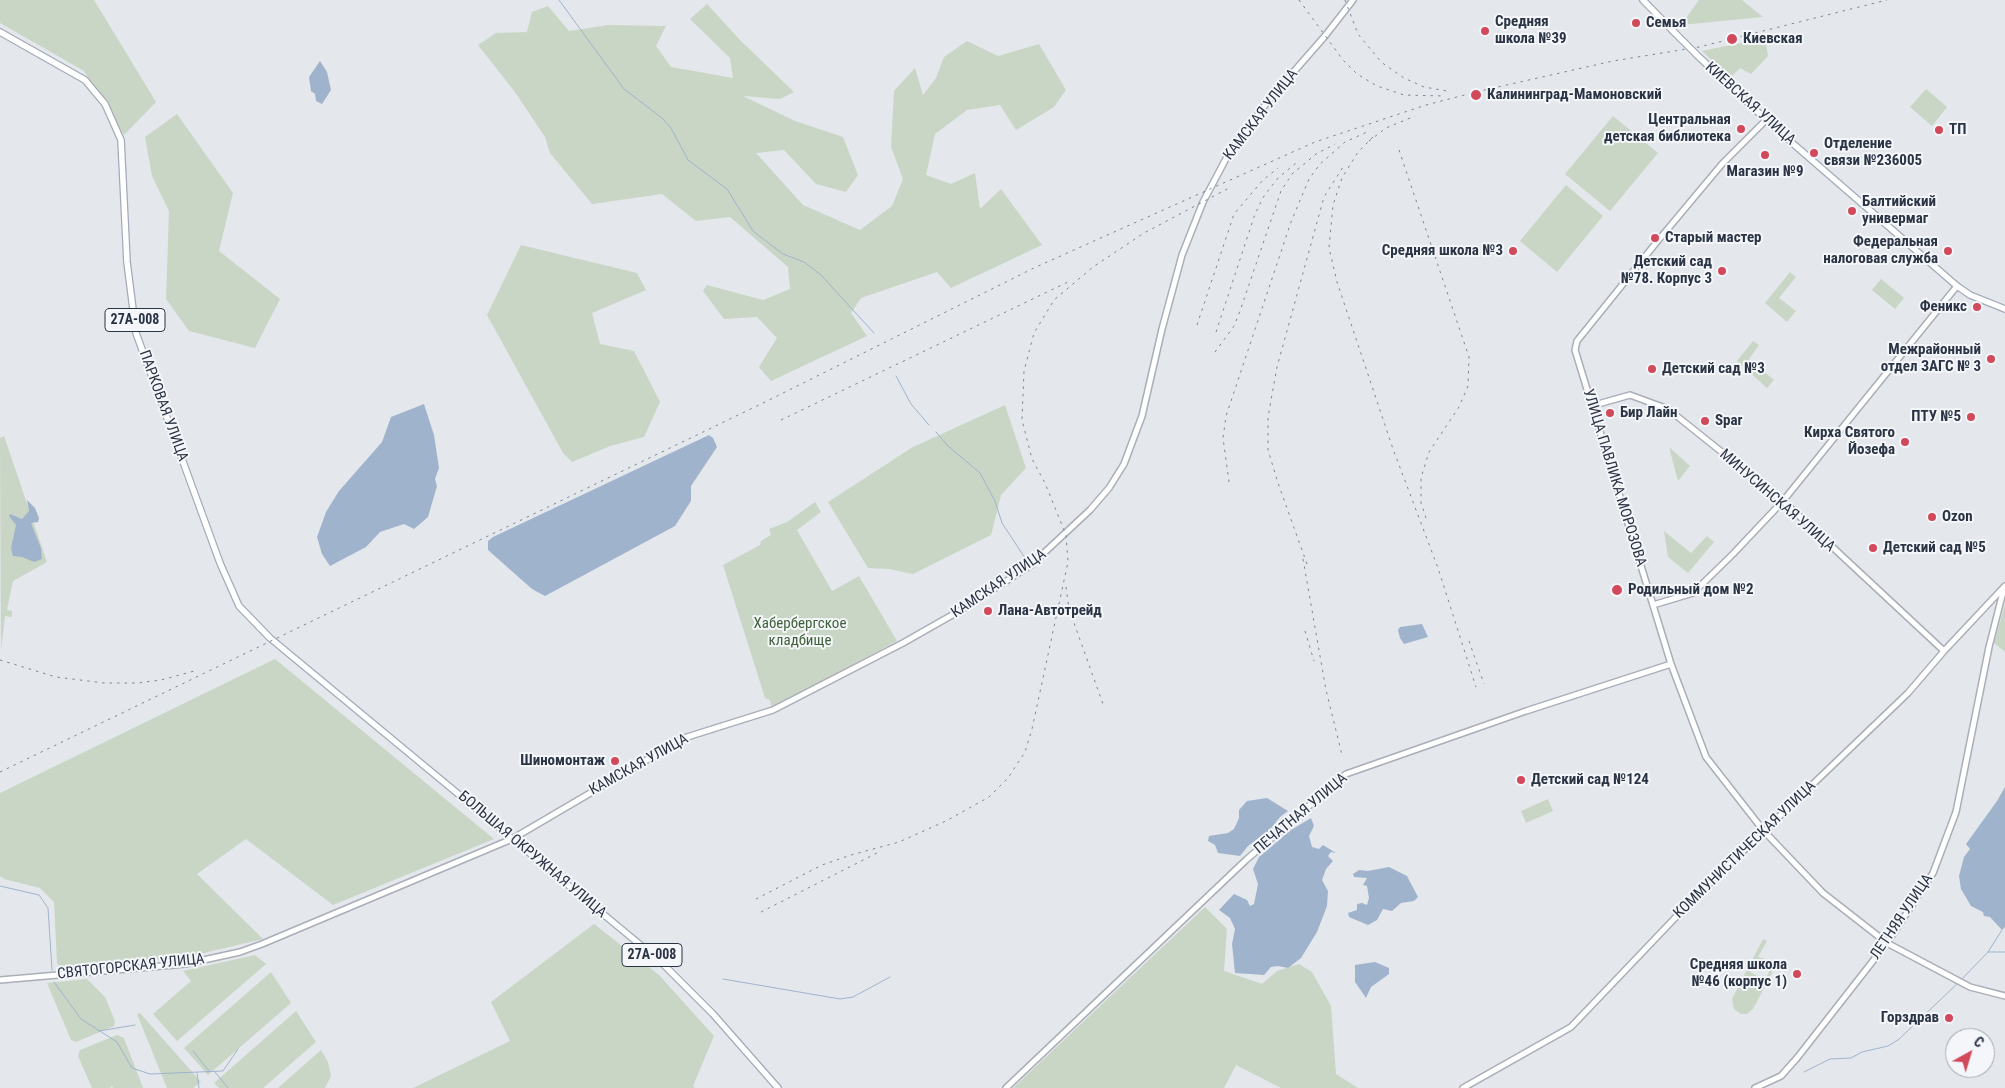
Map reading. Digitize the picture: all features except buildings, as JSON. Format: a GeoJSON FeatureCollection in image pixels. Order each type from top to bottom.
{"type":"FeatureCollection","features":[{"type":"Feature","properties":{"kind":"main road","name":"КИЕВСКАЯ УЛИЦА"},"geometry":{"type":"LineString","coordinates":[[1643,0],[1698,57],[1766,120],[1957,286],[1970,295],[2005,309]]}},
{"type":"Feature","properties":{"kind":"main road","name":"ПАРКОВАЯ УЛИЦА"},"geometry":{"type":"LineString","coordinates":[[0,32],[85,80],[105,104],[121,140],[128,262],[136,333],[234,597],[246,616],[270,638]]}},
{"type":"Feature","properties":{"kind":"main road","name":"БОЛЬШАЯ ОКРУЖНАЯ УЛИЦА"},"geometry":{"type":"LineString","coordinates":[[270,638],[661,962],[713,1014],[778,1088]]}},
{"type":"Feature","properties":{"kind":"street","name":"КАМСКАЯ УЛИЦА"},"geometry":{"type":"LineString","coordinates":[[262,944],[512,839],[684,738],[773,710],[864,665],[1001,586],[1040,558],[1066,535],[1109,488],[1124,464],[1142,416],[1162,329],[1182,256],[1203,202],[1229,153],[1269,100],[1325,36],[1353,0]]}},
{"type":"Feature","properties":{"kind":"street","name":"УЛИЦА ПАВЛИКА МОРОЗОВА"},"geometry":{"type":"LineString","coordinates":[[1766,120],[1722,164],[1577,341],[1575,350],[1671,664],[1706,757],[1763,830],[1823,893],[1887,943],[1981,991],[2005,996]]}},
{"type":"Feature","properties":{"kind":"street"},"geometry":{"type":"LineString","coordinates":[[1653,605],[1693,593],[1783,501],[1957,286]]}},
{"type":"Feature","properties":{"kind":"street","name":"МИНУСИНСКАЯ УЛИЦА"},"geometry":{"type":"LineString","coordinates":[[1591,406],[1630,395],[1666,408],[1783,501],[1944,651]]}},
{"type":"Feature","properties":{"kind":"street","name":"КОММУНИСТИЧЕСКАЯ УЛИЦА"},"geometry":{"type":"LineString","coordinates":[[1463,1088],[1571,1027],[1694,898],[1906,695],[2004,587]]}},
{"type":"Feature","properties":{"kind":"street","name":"ЛЕТНЯЯ УЛИЦА"},"geometry":{"type":"LineString","coordinates":[[1755,1088],[1781,1076],[1887,943],[1933,873],[1956,812],[1988,647],[2004,587]]}},
{"type":"Feature","properties":{"kind":"street","name":"ПЕЧАТНАЯ УЛИЦА"},"geometry":{"type":"LineString","coordinates":[[1006,1088],[1246,860],[1346,774],[1517,714],[1671,664]]}},
{"type":"Feature","properties":{"kind":"street","name":"СВЯТОГОРСКАЯ УЛИЦА"},"geometry":{"type":"LineString","coordinates":[[0,980],[185,964],[240,952],[262,944]]}},
{"type":"Feature","properties":{"kind":"green space"},"geometry":{"type":"Polygon","coordinates":[[[0,0],[94,0],[156,102],[124,135],[84,71],[0,23],[0,0]]]}},
{"type":"Feature","properties":{"kind":"green space"},"geometry":{"type":"Polygon","coordinates":[[[1699,0],[1742,0],[1763,17],[1681,25],[1699,0]]]}},
{"type":"Feature","properties":{"kind":"green space"},"geometry":{"type":"Polygon","coordinates":[[[707,4],[741,41],[794,92],[780,99],[743,96],[795,121],[843,137],[858,175],[846,192],[816,184],[784,150],[756,153],[803,205],[860,230],[892,206],[903,179],[891,147],[894,91],[915,68],[923,95],[936,78],[944,57],[967,41],[998,56],[1039,44],[1066,90],[1054,107],[1016,130],[1000,105],[967,110],[935,134],[926,175],[951,184],[975,173],[980,209],[1001,189],[1042,245],[951,288],[937,272],[861,298],[851,313],[867,336],[771,381],[759,367],[777,338],[757,317],[724,319],[703,291],[707,285],[763,300],[790,289],[788,267],[730,217],[696,221],[662,194],[592,204],[550,153],[545,137],[515,92],[478,45],[496,33],[527,32],[532,12],[548,6],[569,31],[609,25],[666,26],[656,46],[671,67],[733,78],[730,58],[690,19],[707,4]]]}},
{"type":"Feature","properties":{"kind":"green space"},"geometry":{"type":"Polygon","coordinates":[[[1765,38],[1768,56],[1751,74],[1740,68],[1730,78],[1702,51],[1765,38]]]}},
{"type":"Feature","properties":{"kind":"green space"},"geometry":{"type":"Polygon","coordinates":[[[1926,89],[1947,107],[1932,126],[1910,107],[1926,89]]]}},
{"type":"Feature","properties":{"kind":"green space"},"geometry":{"type":"Polygon","coordinates":[[[177,114],[233,193],[219,251],[280,299],[255,348],[189,331],[166,299],[169,211],[152,176],[145,137],[177,114]]]}},
{"type":"Feature","properties":{"kind":"green space"},"geometry":{"type":"Polygon","coordinates":[[[1613,116],[1658,153],[1610,211],[1565,174],[1613,116]]]}},
{"type":"Feature","properties":{"kind":"green space"},"geometry":{"type":"Polygon","coordinates":[[[1566,185],[1603,216],[1557,272],[1520,241],[1566,185]]]}},
{"type":"Feature","properties":{"kind":"green space"},"geometry":{"type":"Polygon","coordinates":[[[521,245],[637,273],[646,290],[592,313],[600,344],[634,351],[660,402],[644,437],[610,446],[572,462],[563,453],[487,315],[521,245]]]}},
{"type":"Feature","properties":{"kind":"green space"},"geometry":{"type":"Polygon","coordinates":[[[1790,272],[1796,277],[1779,298],[1796,311],[1787,322],[1765,303],[1790,272]]]}},
{"type":"Feature","properties":{"kind":"green space"},"geometry":{"type":"Polygon","coordinates":[[[1881,279],[1904,298],[1895,309],[1872,290],[1881,279]]]}},
{"type":"Feature","properties":{"kind":"green space"},"geometry":{"type":"Polygon","coordinates":[[[1753,341],[1759,345],[1749,359],[1774,380],[1767,388],[1737,361],[1753,341]]]}},
{"type":"Feature","properties":{"kind":"green space"},"geometry":{"type":"Polygon","coordinates":[[[1005,405],[1026,468],[1001,495],[991,535],[913,574],[889,569],[868,568],[828,502],[913,447],[1005,405]]]}},
{"type":"Feature","properties":{"kind":"green space"},"geometry":{"type":"Polygon","coordinates":[[[4,436],[47,562],[13,581],[7,610],[12,611],[12,617],[5,616],[1,650],[0,438],[4,436]]]}},
{"type":"Feature","properties":{"kind":"green space"},"geometry":{"type":"Polygon","coordinates":[[[1669,447],[1690,466],[1678,481],[1669,447]]]}},
{"type":"Feature","properties":{"kind":"green space","name":"Хабербергское кладбище"},"geometry":{"type":"Polygon","coordinates":[[[815,502],[821,512],[797,530],[832,591],[859,576],[897,641],[772,708],[770,700],[765,698],[723,565],[760,545],[761,541],[771,535],[769,529],[787,522],[815,502]]]}},
{"type":"Feature","properties":{"kind":"green space"},"geometry":{"type":"Polygon","coordinates":[[[1664,531],[1691,553],[1707,536],[1714,542],[1688,573],[1668,557],[1664,531]]]}},
{"type":"Feature","properties":{"kind":"green space"},"geometry":{"type":"Polygon","coordinates":[[[2005,604],[2005,652],[1994,643],[2005,604]]]}},
{"type":"Feature","properties":{"kind":"green space"},"geometry":{"type":"Polygon","coordinates":[[[275,659],[494,839],[333,905],[246,839],[197,874],[263,939],[187,957],[60,968],[57,963],[54,902],[40,888],[4,879],[0,876],[0,793],[275,659]]]}},
{"type":"Feature","properties":{"kind":"green space"},"geometry":{"type":"Polygon","coordinates":[[[1548,799],[1553,811],[1526,823],[1521,811],[1548,799]]]}},
{"type":"Feature","properties":{"kind":"green space"},"geometry":{"type":"Polygon","coordinates":[[[1205,907],[1227,929],[1224,971],[1262,984],[1277,971],[1299,964],[1312,972],[1331,1006],[1336,1074],[1358,1088],[1281,1088],[1236,1065],[1224,1088],[1013,1088],[1205,907]]]}},
{"type":"Feature","properties":{"kind":"green space"},"geometry":{"type":"Polygon","coordinates":[[[594,924],[659,975],[714,1036],[693,1086],[695,1088],[413,1088],[510,1041],[491,1002],[594,924]]]}},
{"type":"Feature","properties":{"kind":"green space"},"geometry":{"type":"Polygon","coordinates":[[[1763,939],[1767,941],[1758,957],[1769,960],[1773,967],[1772,973],[1753,1009],[1747,1014],[1741,1014],[1734,1009],[1732,999],[1763,939]],[[1759,960],[1754,964],[1750,972],[1765,980],[1769,972],[1769,966],[1759,960]]]}},
{"type":"Feature","properties":{"kind":"green space"},"geometry":{"type":"Polygon","coordinates":[[[255,955],[266,964],[177,1041],[153,1014],[191,981],[183,971],[255,955]]]}},
{"type":"Feature","properties":{"kind":"green space"},"geometry":{"type":"Polygon","coordinates":[[[271,972],[291,1003],[208,1075],[184,1048],[271,972]]]}},
{"type":"Feature","properties":{"kind":"green space"},"geometry":{"type":"Polygon","coordinates":[[[87,979],[105,997],[115,1021],[114,1026],[76,1042],[71,1040],[47,983],[87,979]]]}},
{"type":"Feature","properties":{"kind":"green space"},"geometry":{"type":"Polygon","coordinates":[[[296,1011],[316,1042],[263,1088],[219,1088],[214,1083],[296,1011]]]}},
{"type":"Feature","properties":{"kind":"green space"},"geometry":{"type":"Polygon","coordinates":[[[140,1013],[201,1082],[193,1088],[167,1088],[137,1014],[140,1013]]]}},
{"type":"Feature","properties":{"kind":"green space"},"geometry":{"type":"Polygon","coordinates":[[[117,1035],[124,1038],[143,1088],[113,1088],[112,1086],[110,1088],[92,1088],[78,1056],[80,1050],[117,1035]]]}},
{"type":"Feature","properties":{"kind":"green space"},"geometry":{"type":"Polygon","coordinates":[[[321,1050],[328,1062],[331,1076],[325,1088],[278,1088],[321,1050]]]}},
{"type":"Feature","properties":{"kind":"water"},"geometry":{"type":"Polygon","coordinates":[[[320,61],[327,72],[331,90],[322,104],[316,101],[315,94],[311,91],[309,77],[320,61]]]}},
{"type":"Feature","properties":{"kind":"water"},"geometry":{"type":"Polygon","coordinates":[[[424,404],[434,435],[439,468],[435,479],[437,486],[428,517],[414,529],[404,524],[380,532],[366,547],[330,566],[322,554],[317,537],[326,512],[339,491],[382,442],[391,417],[424,404]]]}},
{"type":"Feature","properties":{"kind":"water"},"geometry":{"type":"Polygon","coordinates":[[[709,435],[713,438],[717,447],[691,486],[691,501],[675,526],[545,596],[532,589],[488,550],[488,541],[493,537],[709,435]]]}},
{"type":"Feature","properties":{"kind":"water"},"geometry":{"type":"Polygon","coordinates":[[[27,500],[35,508],[39,518],[38,522],[31,523],[41,548],[42,559],[34,562],[22,557],[13,556],[11,548],[16,525],[9,516],[10,514],[22,519],[29,511],[27,500]]]}},
{"type":"Feature","properties":{"kind":"water"},"geometry":{"type":"Polygon","coordinates":[[[1422,624],[1428,637],[1404,644],[1398,630],[1400,627],[1422,624]]]}},
{"type":"Feature","properties":{"kind":"water"},"geometry":{"type":"Polygon","coordinates":[[[2005,787],[2005,927],[2002,930],[1990,917],[1984,916],[1983,912],[1971,906],[1961,889],[1959,876],[1964,857],[1970,849],[1966,844],[2005,787]]]}},
{"type":"Feature","properties":{"kind":"water"},"geometry":{"type":"Polygon","coordinates":[[[1267,798],[1288,811],[1280,817],[1268,832],[1248,846],[1240,856],[1218,853],[1215,845],[1208,841],[1209,836],[1228,833],[1234,829],[1239,818],[1239,810],[1247,801],[1267,798]]]}},
{"type":"Feature","properties":{"kind":"water"},"geometry":{"type":"Polygon","coordinates":[[[1311,818],[1314,826],[1309,836],[1312,847],[1319,849],[1323,845],[1336,853],[1331,852],[1328,856],[1333,861],[1326,869],[1322,880],[1328,891],[1327,906],[1317,932],[1301,958],[1288,968],[1271,967],[1264,975],[1235,973],[1232,944],[1235,929],[1230,918],[1219,910],[1234,894],[1247,900],[1250,906],[1254,904],[1258,884],[1253,869],[1259,857],[1291,830],[1311,818]]]}},
{"type":"Feature","properties":{"kind":"water"},"geometry":{"type":"Polygon","coordinates":[[[1389,867],[1407,876],[1418,897],[1414,901],[1401,903],[1392,911],[1383,909],[1377,920],[1368,925],[1349,917],[1348,913],[1357,910],[1357,904],[1367,905],[1369,898],[1367,886],[1363,885],[1367,878],[1354,877],[1353,874],[1359,870],[1368,871],[1389,867]]]}},
{"type":"Feature","properties":{"kind":"water"},"geometry":{"type":"Polygon","coordinates":[[[1375,962],[1389,968],[1389,974],[1371,987],[1366,998],[1355,982],[1355,965],[1375,962]]]}},
{"type":"Feature","properties":{"kind":"waterway"},"geometry":{"type":"LineString","coordinates":[[559,0],[624,89],[662,118],[671,128],[688,160],[727,189],[753,231],[783,254],[804,262],[821,275],[874,333]]}},
{"type":"Feature","properties":{"kind":"waterway"},"geometry":{"type":"LineString","coordinates":[[896,376],[911,404],[929,425]]}},
{"type":"Feature","properties":{"kind":"waterway"},"geometry":{"type":"LineString","coordinates":[[936,432],[948,446],[980,473],[995,501],[1002,523],[1025,558],[1029,559]]}},
{"type":"Feature","properties":{"kind":"waterway"},"geometry":{"type":"LineString","coordinates":[[0,886],[39,895],[48,908],[52,970]]}},
{"type":"Feature","properties":{"kind":"waterway"},"geometry":{"type":"LineString","coordinates":[[1961,980],[1988,952],[2002,930]]}},
{"type":"Feature","properties":{"kind":"waterway"},"geometry":{"type":"LineString","coordinates":[[1988,952],[2005,952]]}},
{"type":"Feature","properties":{"kind":"waterway"},"geometry":{"type":"LineString","coordinates":[[723,979],[840,999],[853,997],[890,977]]}},
{"type":"Feature","properties":{"kind":"waterway"},"geometry":{"type":"LineString","coordinates":[[54,982],[81,1019],[117,1042],[132,1068],[150,1074],[223,1071],[238,1049]]}},
{"type":"Feature","properties":{"kind":"waterway"},"geometry":{"type":"LineString","coordinates":[[1804,1072],[1830,1059],[1851,1058],[1862,1052],[1888,1046],[1898,1040],[1958,983]]}},
{"type":"Feature","properties":{"kind":"waterway"},"geometry":{"type":"LineString","coordinates":[[99,1031],[135,1025]]}},
{"type":"Feature","properties":{"kind":"waterway"},"geometry":{"type":"LineString","coordinates":[[193,1051],[209,1071]]}},
{"type":"Feature","properties":{"kind":"waterway"},"geometry":{"type":"LineString","coordinates":[[215,1072],[228,1088]]}},
{"type":"Feature","properties":{"kind":"waterway"},"geometry":{"type":"LineString","coordinates":[[197,1073],[199,1088]]}},
{"type":"Feature","properties":{"kind":"railway"},"geometry":{"type":"LineString","coordinates":[[1299,0],[1343,60],[1357,74],[1377,86],[1404,95],[1444,96]]}},
{"type":"Feature","properties":{"kind":"railway"},"geometry":{"type":"LineString","coordinates":[[1345,0],[1358,34],[1381,62],[1404,78],[1424,87],[1447,91]]}},
{"type":"Feature","properties":{"kind":"railway"},"geometry":{"type":"LineString","coordinates":[[0,772],[761,404],[1036,267],[1315,142],[1426,105],[1480,91],[1613,61],[1699,47],[1887,0]]}},
{"type":"Feature","properties":{"kind":"railway"},"geometry":{"type":"LineString","coordinates":[[1369,141],[1386,128],[1415,116]]}},
{"type":"Feature","properties":{"kind":"railway"},"geometry":{"type":"LineString","coordinates":[[1229,482],[1223,438],[1226,416],[1291,222],[1309,179],[1320,164],[1345,142],[1367,132]]}},
{"type":"Feature","properties":{"kind":"railway"},"geometry":{"type":"LineString","coordinates":[[1373,137],[1358,152],[1342,178],[1333,205],[1329,248],[1337,282],[1393,449],[1438,568],[1476,687]]}},
{"type":"Feature","properties":{"kind":"railway"},"geometry":{"type":"LineString","coordinates":[[1215,352],[1234,326],[1281,191],[1292,174],[1316,154],[1335,144]]}},
{"type":"Feature","properties":{"kind":"railway"},"geometry":{"type":"LineString","coordinates":[[1399,150],[1469,357],[1468,386],[1459,407],[1429,452],[1421,478],[1421,503],[1426,518]]}},
{"type":"Feature","properties":{"kind":"railway"},"geometry":{"type":"LineString","coordinates":[[1216,332],[1255,214],[1264,196],[1278,178],[1296,163]]}},
{"type":"Feature","properties":{"kind":"railway"},"geometry":{"type":"LineString","coordinates":[[1307,564],[1268,450],[1268,417],[1277,367],[1324,197],[1343,167]]}},
{"type":"Feature","properties":{"kind":"railway"},"geometry":{"type":"LineString","coordinates":[[1197,325],[1234,214],[1263,180],[1278,168]]}},
{"type":"Feature","properties":{"kind":"railway"},"geometry":{"type":"LineString","coordinates":[[756,899],[822,865],[899,842],[946,821],[989,797],[1008,778],[1025,752],[1032,729],[1068,562],[1066,535],[1045,483],[1032,459],[1022,420],[1024,371],[1034,333],[1054,300],[1093,267],[1144,233],[1229,188]]}},
{"type":"Feature","properties":{"kind":"railway"},"geometry":{"type":"LineString","coordinates":[[781,420],[1070,281]]}},
{"type":"Feature","properties":{"kind":"railway"},"geometry":{"type":"LineString","coordinates":[[1303,559],[1326,690],[1342,755]]}},
{"type":"Feature","properties":{"kind":"railway"},"geometry":{"type":"LineString","coordinates":[[1066,587],[1069,609],[1103,704]]}},
{"type":"Feature","properties":{"kind":"railway"},"geometry":{"type":"LineString","coordinates":[[1305,631],[1314,661]]}},
{"type":"Feature","properties":{"kind":"railway"},"geometry":{"type":"LineString","coordinates":[[1469,641],[1484,684]]}},
{"type":"Feature","properties":{"kind":"railway"},"geometry":{"type":"LineString","coordinates":[[0,660],[56,677],[104,683],[138,683],[161,680],[198,670]]}},
{"type":"Feature","properties":{"kind":"railway"},"geometry":{"type":"LineString","coordinates":[[761,912],[877,853]]}},
{"type":"Feature","properties":{"kind":"place","name":"Семья"},"geometry":{"type":"Point","coordinates":[1636,23]}},
{"type":"Feature","properties":{"kind":"place","name":"Средняя школа №39"},"geometry":{"type":"Point","coordinates":[1485,31]}},
{"type":"Feature","properties":{"kind":"place","name":"Киевская"},"geometry":{"type":"Point","coordinates":[1732,39]}},
{"type":"Feature","properties":{"kind":"place","name":"Калининград-Мамоновский"},"geometry":{"type":"Point","coordinates":[1476,95]}},
{"type":"Feature","properties":{"kind":"place","name":"Центральная детская библиотека"},"geometry":{"type":"Point","coordinates":[1741,129]}},
{"type":"Feature","properties":{"kind":"place","name":"ТП"},"geometry":{"type":"Point","coordinates":[1939,130]}},
{"type":"Feature","properties":{"kind":"place","name":"Отделение связи №236005"},"geometry":{"type":"Point","coordinates":[1814,153]}},
{"type":"Feature","properties":{"kind":"place","name":"Магазин №9"},"geometry":{"type":"Point","coordinates":[1765,155]}},
{"type":"Feature","properties":{"kind":"place","name":"Балтийский универмаг"},"geometry":{"type":"Point","coordinates":[1852,211]}},
{"type":"Feature","properties":{"kind":"place","name":"Старый мастер"},"geometry":{"type":"Point","coordinates":[1655,238]}},
{"type":"Feature","properties":{"kind":"place","name":"Средняя школа №3"},"geometry":{"type":"Point","coordinates":[1513,251]}},
{"type":"Feature","properties":{"kind":"place","name":"Федеральная налоговая служба"},"geometry":{"type":"Point","coordinates":[1948,251]}},
{"type":"Feature","properties":{"kind":"place","name":"Детский сад №78. Корпус 3"},"geometry":{"type":"Point","coordinates":[1722,271]}},
{"type":"Feature","properties":{"kind":"place","name":"Феникс"},"geometry":{"type":"Point","coordinates":[1977,307]}},
{"type":"Feature","properties":{"kind":"place","name":"Межрайонный отдел ЗАГС № 3"},"geometry":{"type":"Point","coordinates":[1991,359]}},
{"type":"Feature","properties":{"kind":"place","name":"Детский сад №3"},"geometry":{"type":"Point","coordinates":[1652,369]}},
{"type":"Feature","properties":{"kind":"place","name":"Бир Лайн"},"geometry":{"type":"Point","coordinates":[1610,413]}},
{"type":"Feature","properties":{"kind":"place","name":"ПТУ №5"},"geometry":{"type":"Point","coordinates":[1971,417]}},
{"type":"Feature","properties":{"kind":"place","name":"Spar"},"geometry":{"type":"Point","coordinates":[1705,421]}},
{"type":"Feature","properties":{"kind":"place","name":"Кирха Святого Йозефа"},"geometry":{"type":"Point","coordinates":[1905,442]}},
{"type":"Feature","properties":{"kind":"place","name":"Ozon"},"geometry":{"type":"Point","coordinates":[1932,517]}},
{"type":"Feature","properties":{"kind":"place","name":"Детский сад №5"},"geometry":{"type":"Point","coordinates":[1873,548]}},
{"type":"Feature","properties":{"kind":"place","name":"Родильный дом №2"},"geometry":{"type":"Point","coordinates":[1617,590]}},
{"type":"Feature","properties":{"kind":"place","name":"Лана-Автотрейд"},"geometry":{"type":"Point","coordinates":[988,611]}},
{"type":"Feature","properties":{"kind":"place","name":"Шиномонтаж"},"geometry":{"type":"Point","coordinates":[615,761]}},
{"type":"Feature","properties":{"kind":"place","name":"Детский сад №124"},"geometry":{"type":"Point","coordinates":[1521,780]}},
{"type":"Feature","properties":{"kind":"place","name":"Средняя школа №46 (корпус 1)"},"geometry":{"type":"Point","coordinates":[1797,974]}},
{"type":"Feature","properties":{"kind":"place","name":"Горздрав"},"geometry":{"type":"Point","coordinates":[1949,1018]}}]}
